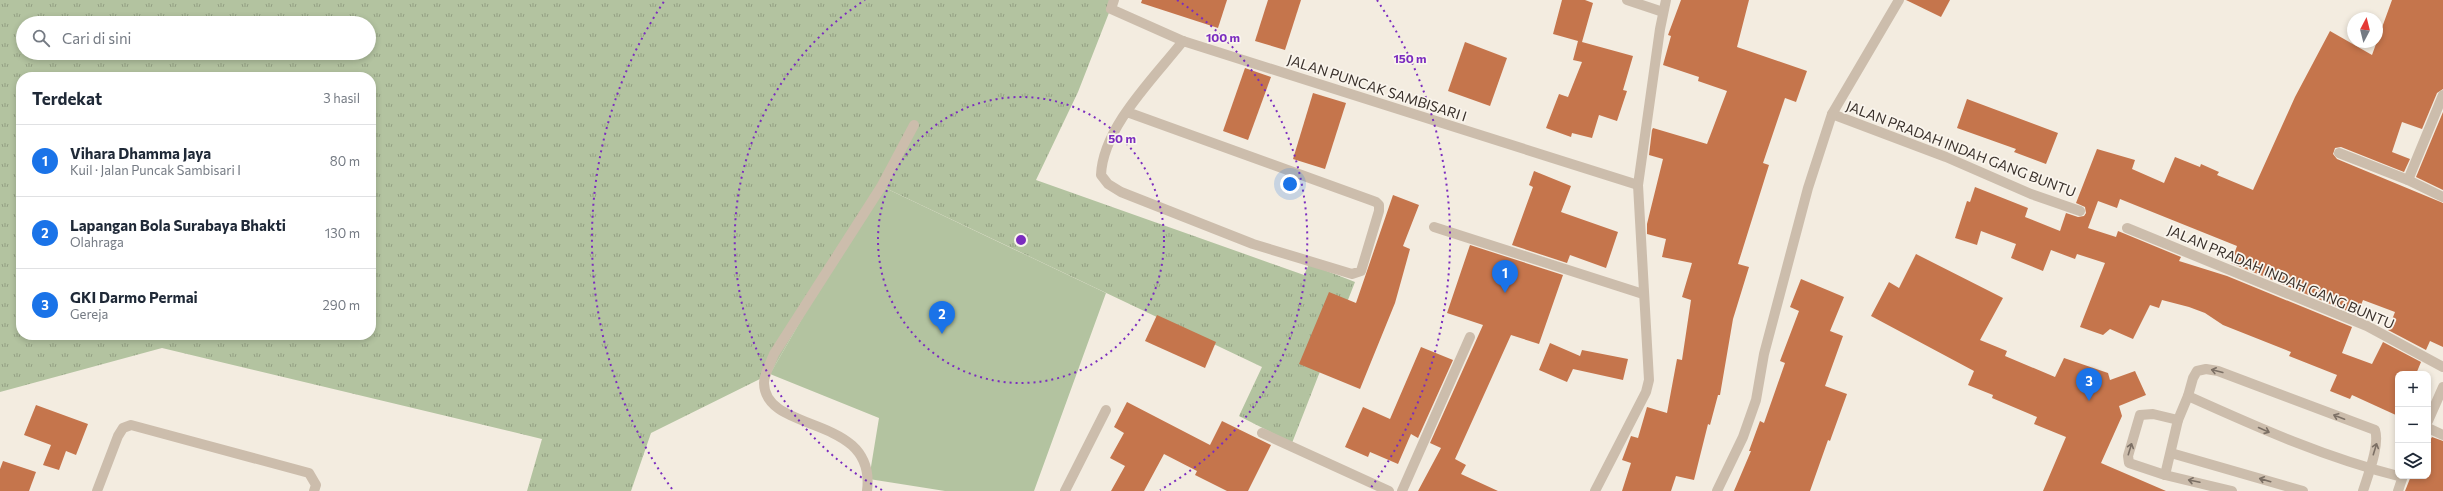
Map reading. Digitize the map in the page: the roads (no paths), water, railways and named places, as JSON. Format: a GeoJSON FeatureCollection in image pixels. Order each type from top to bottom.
{"type":"FeatureCollection","features":[{"type":"Feature","properties":{"kind":"street"},"geometry":{"type":"LineString","coordinates":[[1627,0],[1663,12]]}},
{"type":"Feature","properties":{"kind":"street"},"geometry":{"type":"LineString","coordinates":[[1595,491],[1646,392],[1649,374],[1643,294],[1638,185],[1666,0]]}},
{"type":"Feature","properties":{"kind":"street"},"geometry":{"type":"LineString","coordinates":[[1717,491],[1743,437],[1756,400],[1764,354],[1808,188],[1832,114],[1899,0]]}},
{"type":"Feature","properties":{"kind":"street","name":"JALAN PUNCAK SAMBISARI I"},"geometry":{"type":"LineString","coordinates":[[1112,4],[1183,41],[1638,185]]}},
{"type":"Feature","properties":{"kind":"street"},"geometry":{"type":"LineString","coordinates":[[1127,112],[1376,202],[1379,205],[1379,211],[1361,272],[1357,275],[1352,274],[1253,244],[1121,192],[1108,184],[1101,176],[1102,161],[1110,138],[1127,112],[1183,41]]}},
{"type":"Feature","properties":{"kind":"street"},"geometry":{"type":"LineString","coordinates":[[2408,180],[2443,95]]}},
{"type":"Feature","properties":{"kind":"street","name":"JALAN PRADAH INDAH GANG BUNTU"},"geometry":{"type":"LineString","coordinates":[[1832,114],[1946,157],[2031,194],[2080,211]]}},
{"type":"Feature","properties":{"kind":"street"},"geometry":{"type":"LineString","coordinates":[[867,491],[868,482],[864,462],[859,451],[846,439],[790,415],[766,396],[764,382],[774,354],[882,187],[914,124]]}},
{"type":"Feature","properties":{"kind":"street"},"geometry":{"type":"LineString","coordinates":[[2339,153],[2408,180],[2443,197]]}},
{"type":"Feature","properties":{"kind":"street"},"geometry":{"type":"LineString","coordinates":[[1434,227],[1643,294]]}},
{"type":"Feature","properties":{"kind":"street","name":"JALAN PRADAH INDAH GANG BUNTU"},"geometry":{"type":"LineString","coordinates":[[2127,228],[2367,326],[2443,367]]}},
{"type":"Feature","properties":{"kind":"street"},"geometry":{"type":"LineString","coordinates":[[1402,491],[1470,337]]}},
{"type":"Feature","properties":{"kind":"street"},"geometry":{"type":"LineString","coordinates":[[2165,475],[2172,454],[2178,420],[2188,396],[2192,378],[2197,371],[2206,369],[2218,371],[2375,430],[2378,439],[2363,491]]}},
{"type":"Feature","properties":{"kind":"street"},"geometry":{"type":"LineString","coordinates":[[2431,414],[2443,387]]}},
{"type":"Feature","properties":{"kind":"street"},"geometry":{"type":"LineString","coordinates":[[2188,396],[2290,442],[2369,468],[2395,475]]}},
{"type":"Feature","properties":{"kind":"street"},"geometry":{"type":"LineString","coordinates":[[1065,491],[1106,410]]}},
{"type":"Feature","properties":{"kind":"street"},"geometry":{"type":"LineString","coordinates":[[2178,420],[2152,414],[2140,415],[2128,456],[2129,463],[2165,475],[2232,491]]}},
{"type":"Feature","properties":{"kind":"street"},"geometry":{"type":"LineString","coordinates":[[97,491],[118,436],[123,428],[131,425],[309,473],[314,479],[316,485],[314,491]]}},
{"type":"Feature","properties":{"kind":"street"},"geometry":{"type":"LineString","coordinates":[[2431,429],[2443,435]]}},
{"type":"Feature","properties":{"kind":"street"},"geometry":{"type":"LineString","coordinates":[[1262,433],[1389,491]]}},
{"type":"Feature","properties":{"kind":"street"},"geometry":{"type":"LineString","coordinates":[[2172,454],[2303,491]]}},
{"type":"Feature","properties":{"kind":"street"},"geometry":{"type":"LineString","coordinates":[[2398,491],[2402,479]]}},
{"type":"Feature","properties":{"kind":"place","name":"Vihara Dhamma Jaya"},"geometry":{"type":"Point","coordinates":[1505,293]}},
{"type":"Feature","properties":{"kind":"place","name":"Lapangan Bola Surabaya Bhakti"},"geometry":{"type":"Point","coordinates":[942,334]}},
{"type":"Feature","properties":{"kind":"place","name":"GKI Darmo Permai"},"geometry":{"type":"Point","coordinates":[2089,401]}}]}
